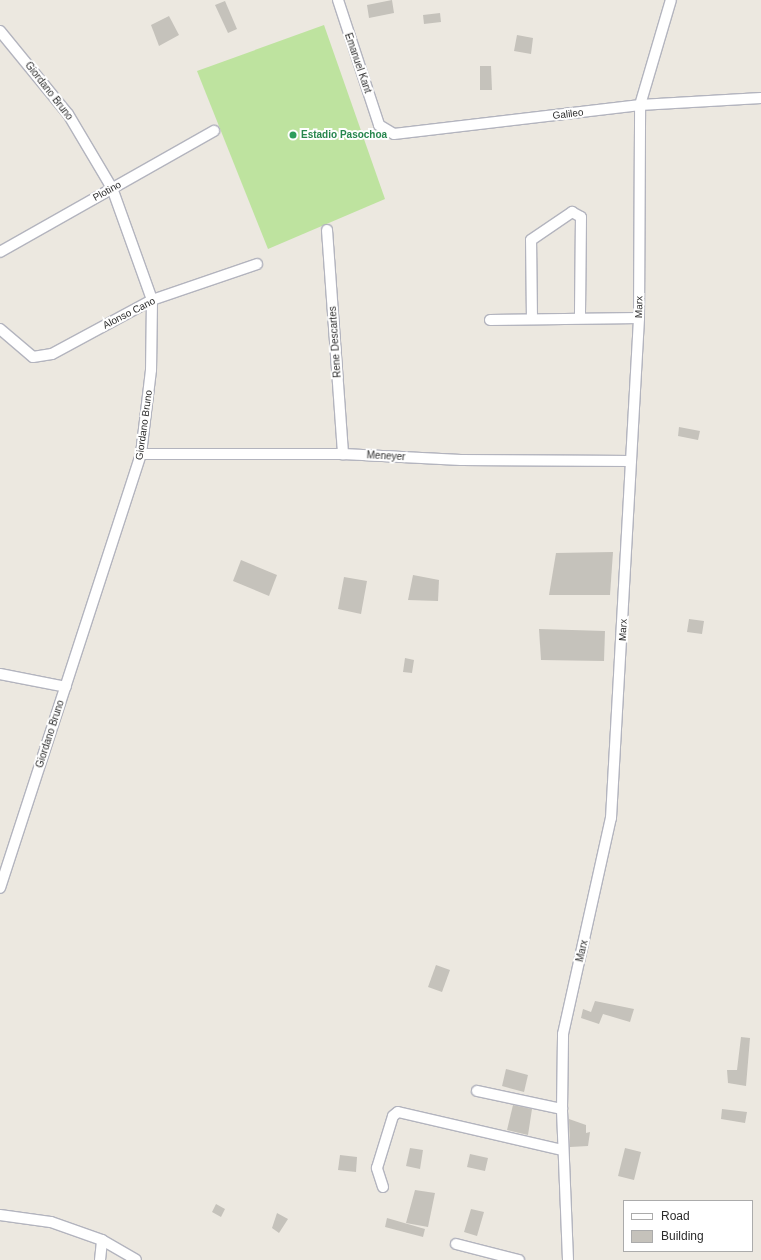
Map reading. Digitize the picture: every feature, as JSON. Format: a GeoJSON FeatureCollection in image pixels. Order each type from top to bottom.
{"type":"FeatureCollection","features":[{"type":"Feature","properties":{"kind":"street","name":"Emanuel Kant"},"geometry":{"type":"LineString","coordinates":[[338,0],[379,125]]}},
{"type":"Feature","properties":{"kind":"street","name":"Marx"},"geometry":{"type":"LineString","coordinates":[[568,1260],[562,1109],[564,1034],[611,818],[639,318],[640,105],[671,0]]}},
{"type":"Feature","properties":{"kind":"street","name":"Giordano Bruno"},"geometry":{"type":"LineString","coordinates":[[0,31],[68,114],[112,188],[152,300],[151,370],[141,454],[0,888]]}},
{"type":"Feature","properties":{"kind":"street","name":"Galileo"},"geometry":{"type":"LineString","coordinates":[[379,125],[394,134],[640,105],[761,98]]}},
{"type":"Feature","properties":{"kind":"street","name":"Plotino"},"geometry":{"type":"LineString","coordinates":[[0,252],[214,132]]}},
{"type":"Feature","properties":{"kind":"street"},"geometry":{"type":"LineString","coordinates":[[532,319],[531,240],[572,212],[581,217],[580,317]]}},
{"type":"Feature","properties":{"kind":"street","name":"Rene Descartes"},"geometry":{"type":"LineString","coordinates":[[327,230],[343,454]]}},
{"type":"Feature","properties":{"kind":"street","name":"Alonso Cano"},"geometry":{"type":"LineString","coordinates":[[0,329],[26,354],[33,357],[52,354],[152,300],[257,264]]}},
{"type":"Feature","properties":{"kind":"street"},"geometry":{"type":"LineString","coordinates":[[490,320],[580,317],[639,318]]}},
{"type":"Feature","properties":{"kind":"street","name":"Meneyer"},"geometry":{"type":"LineString","coordinates":[[141,454],[343,454],[461,460],[631,460]]}},
{"type":"Feature","properties":{"kind":"street"},"geometry":{"type":"LineString","coordinates":[[0,674],[66,687]]}},
{"type":"Feature","properties":{"kind":"street"},"geometry":{"type":"LineString","coordinates":[[477,1091],[562,1109]]}},
{"type":"Feature","properties":{"kind":"street"},"geometry":{"type":"LineString","coordinates":[[383,1187],[377,1168],[392,1116],[398,1112],[563,1150]]}},
{"type":"Feature","properties":{"kind":"street"},"geometry":{"type":"LineString","coordinates":[[0,1215],[51,1222],[102,1240],[136,1260]]}},
{"type":"Feature","properties":{"kind":"street"},"geometry":{"type":"LineString","coordinates":[[100,1260],[102,1240]]}},
{"type":"Feature","properties":{"kind":"street"},"geometry":{"type":"LineString","coordinates":[[456,1244],[519,1260]]}},
{"type":"Feature","properties":{"kind":"green space","name":"Estadio Pasochoa"},"geometry":{"type":"Polygon","coordinates":[[[324,25],[385,199],[268,249],[197,71],[324,25]]]}},
{"type":"Feature","properties":{"kind":"building"},"geometry":{"type":"Polygon","coordinates":[[[392,0],[394,13],[369,18],[367,5],[392,0]]]}},
{"type":"Feature","properties":{"kind":"building"},"geometry":{"type":"Polygon","coordinates":[[[225,1],[237,29],[228,33],[215,5],[225,1]]]}},
{"type":"Feature","properties":{"kind":"building"},"geometry":{"type":"Polygon","coordinates":[[[440,13],[441,22],[424,24],[423,15],[440,13]]]}},
{"type":"Feature","properties":{"kind":"building"},"geometry":{"type":"Polygon","coordinates":[[[169,16],[179,35],[159,46],[151,25],[169,16]]]}},
{"type":"Feature","properties":{"kind":"building"},"geometry":{"type":"Polygon","coordinates":[[[517,35],[533,38],[531,54],[514,51],[517,35]]]}},
{"type":"Feature","properties":{"kind":"building"},"geometry":{"type":"Polygon","coordinates":[[[480,66],[491,66],[492,90],[480,90],[480,66]]]}},
{"type":"Feature","properties":{"kind":"building"},"geometry":{"type":"Polygon","coordinates":[[[679,427],[700,431],[698,440],[678,436],[679,427]]]}},
{"type":"Feature","properties":{"kind":"building"},"geometry":{"type":"Polygon","coordinates":[[[613,552],[610,595],[549,595],[556,553],[613,552]]]}},
{"type":"Feature","properties":{"kind":"building"},"geometry":{"type":"Polygon","coordinates":[[[241,560],[277,575],[269,596],[233,581],[241,560]]]}},
{"type":"Feature","properties":{"kind":"building"},"geometry":{"type":"Polygon","coordinates":[[[413,575],[439,580],[438,601],[408,600],[413,575]]]}},
{"type":"Feature","properties":{"kind":"building"},"geometry":{"type":"Polygon","coordinates":[[[344,577],[367,581],[361,614],[338,609],[344,577]]]}},
{"type":"Feature","properties":{"kind":"building"},"geometry":{"type":"Polygon","coordinates":[[[689,619],[704,621],[702,634],[687,632],[689,619]]]}},
{"type":"Feature","properties":{"kind":"building"},"geometry":{"type":"Polygon","coordinates":[[[539,629],[605,631],[604,661],[541,660],[539,629]]]}},
{"type":"Feature","properties":{"kind":"building"},"geometry":{"type":"Polygon","coordinates":[[[405,658],[414,660],[412,673],[403,672],[405,658]]]}},
{"type":"Feature","properties":{"kind":"building"},"geometry":{"type":"Polygon","coordinates":[[[436,965],[450,970],[442,992],[428,987],[436,965]]]}},
{"type":"Feature","properties":{"kind":"building"},"geometry":{"type":"Polygon","coordinates":[[[595,1001],[634,1009],[630,1022],[603,1014],[599,1024],[581,1018],[583,1009],[591,1012],[595,1001]]]}},
{"type":"Feature","properties":{"kind":"building"},"geometry":{"type":"Polygon","coordinates":[[[741,1037],[750,1038],[746,1086],[728,1083],[727,1070],[737,1070],[741,1037]]]}},
{"type":"Feature","properties":{"kind":"building"},"geometry":{"type":"Polygon","coordinates":[[[506,1069],[528,1075],[524,1092],[502,1086],[506,1069]]]}},
{"type":"Feature","properties":{"kind":"building"},"geometry":{"type":"Polygon","coordinates":[[[513,1105],[532,1109],[528,1135],[507,1130],[513,1105]]]}},
{"type":"Feature","properties":{"kind":"building"},"geometry":{"type":"Polygon","coordinates":[[[722,1109],[747,1112],[745,1123],[721,1119],[722,1109]]]}},
{"type":"Feature","properties":{"kind":"building"},"geometry":{"type":"Polygon","coordinates":[[[569,1119],[586,1125],[586,1133],[590,1132],[588,1146],[570,1147],[569,1119]]]}},
{"type":"Feature","properties":{"kind":"building"},"geometry":{"type":"Polygon","coordinates":[[[410,1148],[423,1150],[420,1169],[406,1166],[410,1148]]]}},
{"type":"Feature","properties":{"kind":"building"},"geometry":{"type":"Polygon","coordinates":[[[625,1148],[641,1152],[634,1180],[618,1176],[625,1148]]]}},
{"type":"Feature","properties":{"kind":"building"},"geometry":{"type":"Polygon","coordinates":[[[470,1154],[488,1158],[485,1171],[467,1167],[470,1154]]]}},
{"type":"Feature","properties":{"kind":"building"},"geometry":{"type":"Polygon","coordinates":[[[340,1155],[357,1157],[356,1172],[338,1170],[340,1155]]]}},
{"type":"Feature","properties":{"kind":"building"},"geometry":{"type":"Polygon","coordinates":[[[415,1190],[435,1193],[428,1227],[406,1223],[415,1190]]]}},
{"type":"Feature","properties":{"kind":"building"},"geometry":{"type":"Polygon","coordinates":[[[216,1204],[225,1209],[221,1217],[212,1212],[216,1204]]]}},
{"type":"Feature","properties":{"kind":"building"},"geometry":{"type":"Polygon","coordinates":[[[471,1209],[484,1212],[477,1236],[464,1232],[471,1209]]]}},
{"type":"Feature","properties":{"kind":"building"},"geometry":{"type":"Polygon","coordinates":[[[277,1213],[288,1219],[279,1233],[272,1228],[277,1213]]]}},
{"type":"Feature","properties":{"kind":"building"},"geometry":{"type":"Polygon","coordinates":[[[387,1218],[425,1229],[423,1237],[385,1227],[387,1218]]]}},
{"type":"Feature","properties":{"kind":"place","name":"Estadio Pasochoa"},"geometry":{"type":"Point","coordinates":[293,135]}}]}
